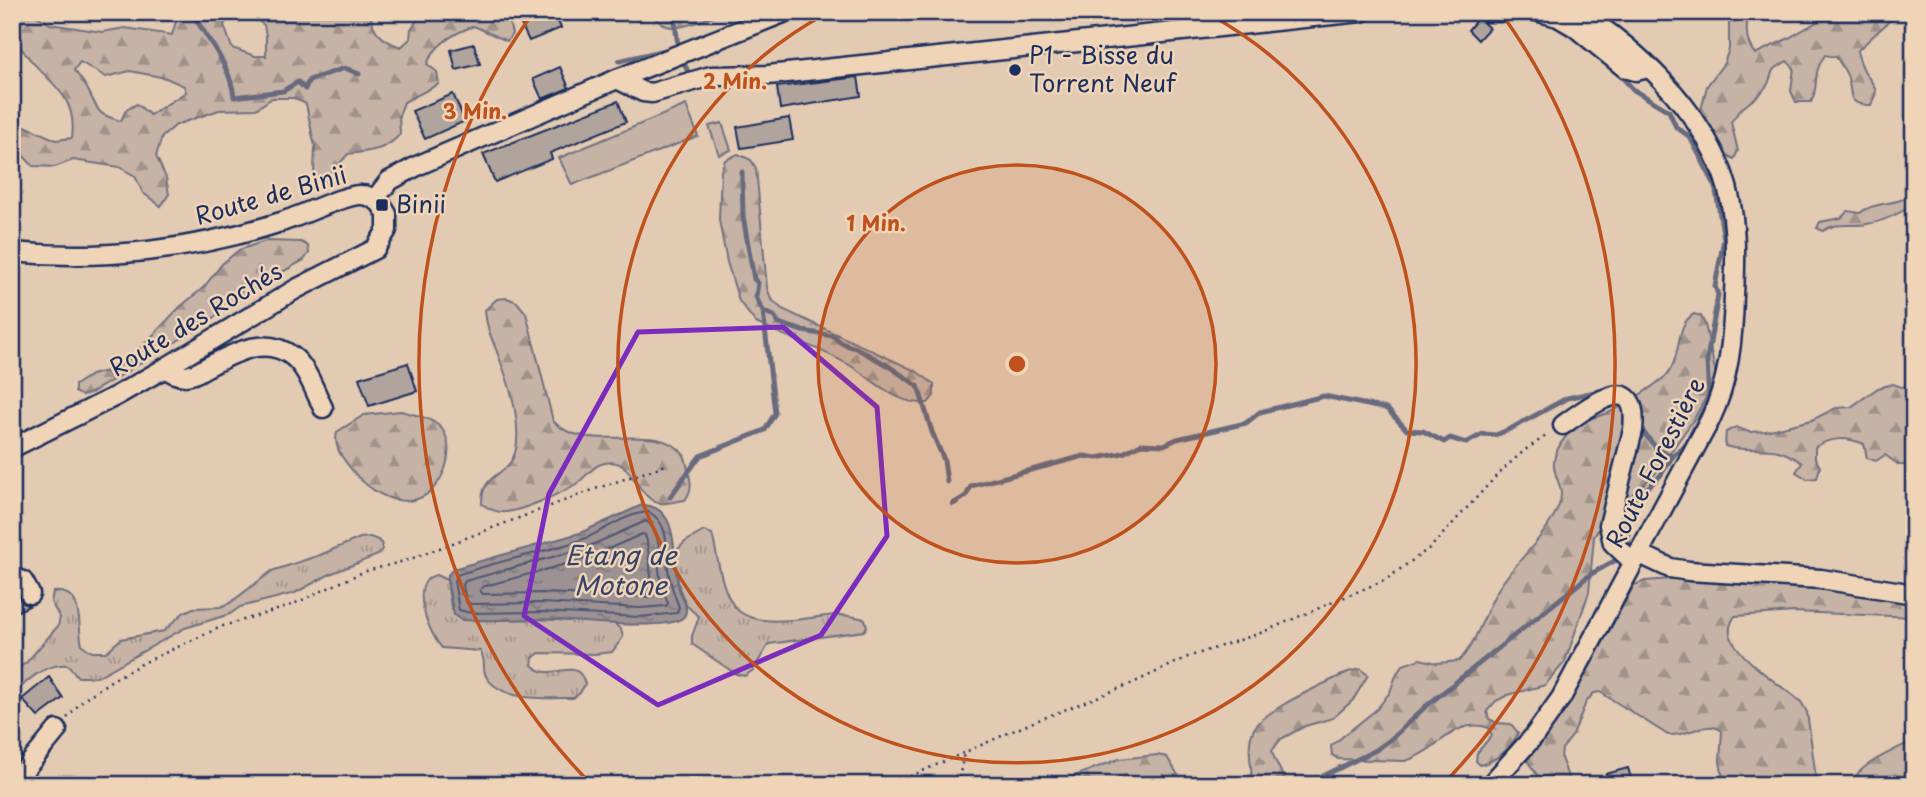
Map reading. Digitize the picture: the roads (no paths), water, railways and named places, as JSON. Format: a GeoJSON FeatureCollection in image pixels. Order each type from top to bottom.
{"type":"FeatureCollection","features":[{"type":"Feature","properties":{"kind":"street","name":"Route de Binii"},"geometry":{"type":"LineString","coordinates":[[375,199],[389,181],[419,164],[617,79],[786,12]]}},
{"type":"Feature","properties":{"kind":"street"},"geometry":{"type":"LineString","coordinates":[[617,79],[643,92],[652,93],[711,76],[768,75],[1361,12]]}},
{"type":"Feature","properties":{"kind":"street"},"geometry":{"type":"LineString","coordinates":[[1487,12],[1499,12]]}},
{"type":"Feature","properties":{"kind":"street"},"geometry":{"type":"LineString","coordinates":[[1539,12],[1558,17],[1575,27],[1625,68],[1636,71],[1648,68]]}},
{"type":"Feature","properties":{"kind":"street","name":"Route Forestière"},"geometry":{"type":"LineString","coordinates":[[1490,785],[1534,736],[1561,698],[1710,420],[1724,386],[1732,326],[1735,257],[1727,190],[1710,145],[1700,128],[1648,68],[1618,40],[1579,12]]}},
{"type":"Feature","properties":{"kind":"street","name":"Route de Binii"},"geometry":{"type":"LineString","coordinates":[[12,252],[65,255],[162,249],[260,229],[355,195],[375,199],[384,208],[388,220]]}},
{"type":"Feature","properties":{"kind":"street","name":"Route des Rochés"},"geometry":{"type":"LineString","coordinates":[[12,447],[67,421],[165,368],[296,289],[375,248],[384,237],[388,220]]}},
{"type":"Feature","properties":{"kind":"street"},"geometry":{"type":"LineString","coordinates":[[165,368],[176,376],[189,377],[242,349],[257,346],[277,349],[293,356],[323,408]]}},
{"type":"Feature","properties":{"kind":"street"},"geometry":{"type":"LineString","coordinates":[[1563,425],[1603,398],[1615,394],[1624,396],[1631,404],[1634,415],[1633,430],[1609,525],[1613,543],[1635,558],[1689,571],[1821,579],[1914,594]]}},
{"type":"Feature","properties":{"kind":"street"},"geometry":{"type":"LineString","coordinates":[[12,578],[23,581],[30,594]]}},
{"type":"Feature","properties":{"kind":"street"},"geometry":{"type":"LineString","coordinates":[[13,784],[57,730]]}},
{"type":"Feature","properties":{"kind":"water","name":"Etang de Motone"},"geometry":{"type":"Polygon","coordinates":[[[642,505],[655,508],[664,515],[670,525],[679,589],[686,609],[681,619],[636,625],[542,619],[461,620],[454,615],[447,580],[453,569],[580,533],[642,505]]]}},
{"type":"Feature","properties":{"kind":"waterway"},"geometry":{"type":"LineString","coordinates":[[192,12],[223,63],[234,97],[283,91],[298,82],[305,89],[309,80],[345,68],[359,74]]}},
{"type":"Feature","properties":{"kind":"waterway"},"geometry":{"type":"LineString","coordinates":[[619,61],[678,47],[674,12]]}},
{"type":"Feature","properties":{"kind":"waterway"},"geometry":{"type":"LineString","coordinates":[[684,63],[689,74]]}},
{"type":"Feature","properties":{"kind":"waterway"},"geometry":{"type":"LineString","coordinates":[[1617,72],[1634,90],[1669,111],[1676,127],[1690,137],[1715,185],[1724,239],[1715,286],[1718,295],[1707,360],[1709,399],[1686,444],[1673,456],[1660,476],[1635,499],[1628,526],[1629,547]]}},
{"type":"Feature","properties":{"kind":"waterway"},"geometry":{"type":"LineString","coordinates":[[742,172],[743,216],[754,279],[758,283],[756,297],[763,311],[774,316],[778,323],[833,336],[843,344],[887,365],[918,386],[944,460],[947,482]]}},
{"type":"Feature","properties":{"kind":"waterway"},"geometry":{"type":"LineString","coordinates":[[670,497],[700,456],[765,430],[775,413],[763,311]]}},
{"type":"Feature","properties":{"kind":"waterway"},"geometry":{"type":"LineString","coordinates":[[953,504],[966,496],[971,486],[1084,456],[1097,458],[1123,453],[1141,444],[1164,445],[1177,439],[1246,423],[1260,412],[1324,396],[1387,409],[1407,430],[1423,431],[1444,442],[1450,438],[1466,443],[1483,434],[1496,435],[1512,428],[1567,398],[1609,389]]}},
{"type":"Feature","properties":{"kind":"waterway"},"geometry":{"type":"LineString","coordinates":[[1639,427],[1658,450],[1673,456]]}},
{"type":"Feature","properties":{"kind":"waterway"},"geometry":{"type":"LineString","coordinates":[[1305,785],[1376,750],[1390,740],[1425,707],[1591,574],[1616,560]]}},
{"type":"Feature","properties":{"kind":"place","name":"P1 - Bisse du Torrent Neuf"},"geometry":{"type":"Point","coordinates":[1015,70]}},
{"type":"Feature","properties":{"kind":"place","name":"Binii"},"geometry":{"type":"Point","coordinates":[382,205]}}]}
